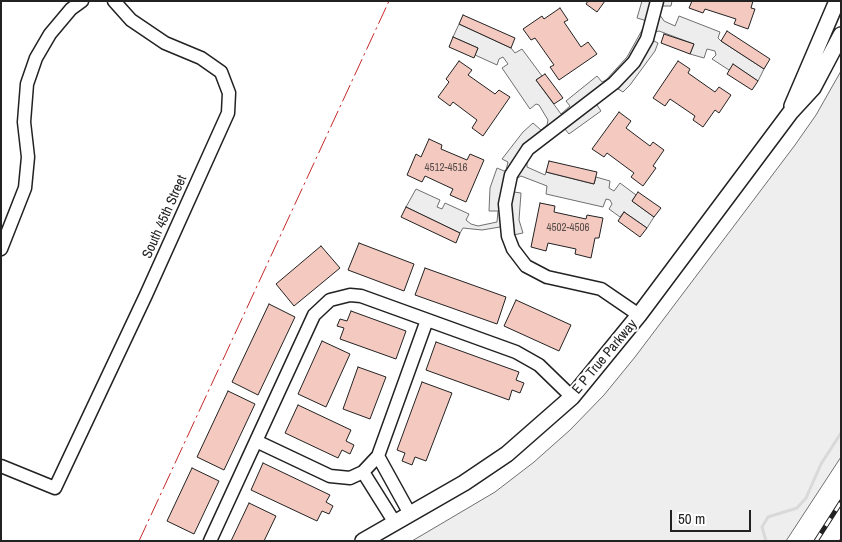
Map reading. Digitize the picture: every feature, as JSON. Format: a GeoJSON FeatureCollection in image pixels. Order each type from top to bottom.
{"type":"FeatureCollection","features":[{"type":"Feature","properties":{"kind":"main road"},"geometry":{"type":"LineString","coordinates":[[790,112],[837,1]]}},
{"type":"Feature","properties":{"kind":"main road"},"geometry":{"type":"LineString","coordinates":[[790,112],[813,88],[841,35]]}},
{"type":"Feature","properties":{"kind":"main road","name":"E P True Parkway"},"geometry":{"type":"LineString","coordinates":[[363,541],[464,483],[507,454],[572,397],[639,315],[790,112]]}},
{"type":"Feature","properties":{"kind":"street"},"geometry":{"type":"LineString","coordinates":[[1,249],[25,188],[28,157],[24,122],[27,84],[36,58],[50,34],[71,9],[82,1]]}},
{"type":"Feature","properties":{"kind":"street","name":"South 45th Street"},"geometry":{"type":"LineString","coordinates":[[1,466],[55,488],[146,295],[228,113],[229,93],[221,72],[201,58],[165,43],[131,20],[114,1]]}},
{"type":"Feature","properties":{"kind":"street"},"geometry":{"type":"LineString","coordinates":[[639,315],[601,289],[547,277],[526,266],[513,250],[508,236],[505,204],[511,175],[528,149],[614,83],[634,62],[647,39],[657,1]]}},
{"type":"Feature","properties":{"kind":"street"},"geometry":{"type":"LineString","coordinates":[[210,541],[314,314],[330,300],[350,295],[361,296],[531,358],[572,397]]}},
{"type":"Feature","properties":{"kind":"street"},"geometry":{"type":"LineString","coordinates":[[256,441],[330,476],[350,478],[363,472],[378,456],[427,320]]}},
{"type":"Feature","properties":{"kind":"street"},"geometry":{"type":"LineString","coordinates":[[378,456],[410,514]]}},
{"type":"Feature","properties":{"kind":"street"},"geometry":{"type":"LineString","coordinates":[[363,472],[396,523]]}},
{"type":"Feature","properties":{"kind":"shaded area"},"geometry":{"type":"Polygon","coordinates":[[[642,1],[672,1],[671,6],[662,6],[660,15],[664,21],[675,26],[679,16],[720,32],[718,38],[721,41],[764,69],[758,81],[734,65],[729,70],[712,59],[716,55],[715,51],[707,49],[704,58],[690,54],[694,44],[659,31],[655,32],[652,40],[658,43],[655,51],[623,92],[615,87],[599,101],[597,105],[601,111],[569,134],[564,128],[527,158],[527,167],[545,175],[546,172],[594,184],[596,177],[610,181],[609,188],[614,191],[620,183],[636,195],[632,201],[654,217],[647,228],[624,212],[620,217],[609,209],[612,204],[610,200],[606,199],[603,207],[546,194],[547,186],[521,176],[516,179],[513,188],[514,192],[521,193],[519,220],[523,233],[508,236],[506,226],[482,230],[463,228],[460,233],[406,207],[416,189],[440,200],[437,207],[442,209],[445,203],[469,214],[466,220],[471,224],[478,226],[497,222],[498,211],[489,211],[490,188],[497,168],[506,170],[508,162],[502,159],[523,132],[533,123],[541,130],[547,125],[548,120],[539,105],[536,104],[530,109],[502,68],[508,64],[503,57],[499,59],[497,65],[475,55],[478,48],[453,37],[459,24],[511,48],[515,53],[522,49],[542,76],[536,80],[561,114],[570,106],[566,101],[597,76],[602,82],[606,80],[627,57],[646,23],[644,20],[637,18],[642,1]]]}},
{"type":"Feature","properties":{"kind":"shaded area"},"geometry":{"type":"Polygon","coordinates":[[[841,71],[841,457],[786,541],[412,541],[495,492],[534,462],[570,430],[604,395],[635,357],[795,145],[816,115],[841,71]]]}},
{"type":"Feature","properties":{"kind":"building"},"geometry":{"type":"Polygon","coordinates":[[[588,1],[605,1],[597,12],[586,4],[588,1]]]}},
{"type":"Feature","properties":{"kind":"building"},"geometry":{"type":"Polygon","coordinates":[[[692,1],[753,1],[751,8],[755,9],[748,29],[734,24],[736,19],[705,9],[703,13],[689,8],[692,1]]]}},
{"type":"Feature","properties":{"kind":"building"},"geometry":{"type":"Polygon","coordinates":[[[560,8],[568,20],[564,22],[581,47],[588,42],[597,54],[559,80],[550,67],[554,65],[535,38],[531,40],[523,29],[542,16],[544,19],[560,8]]]}},
{"type":"Feature","properties":{"kind":"building"},"geometry":{"type":"Polygon","coordinates":[[[463,15],[515,38],[511,48],[459,24],[463,15]]]}},
{"type":"Feature","properties":{"kind":"building"},"geometry":{"type":"Polygon","coordinates":[[[727,31],[770,59],[764,69],[721,41],[727,31]]]}},
{"type":"Feature","properties":{"kind":"building"},"geometry":{"type":"Polygon","coordinates":[[[664,34],[694,44],[690,54],[661,43],[664,34]]]}},
{"type":"Feature","properties":{"kind":"building"},"geometry":{"type":"Polygon","coordinates":[[[453,37],[478,48],[474,58],[449,47],[453,37]]]}},
{"type":"Feature","properties":{"kind":"building"},"geometry":{"type":"Polygon","coordinates":[[[459,61],[472,70],[468,75],[495,94],[499,90],[510,97],[483,136],[472,128],[477,120],[453,102],[450,106],[438,97],[449,82],[446,79],[459,61]]]}},
{"type":"Feature","properties":{"kind":"building"},"geometry":{"type":"Polygon","coordinates":[[[678,61],[690,69],[688,73],[715,92],[719,87],[731,95],[719,113],[715,110],[703,127],[693,120],[695,116],[670,99],[665,106],[653,98],[678,61]]]}},
{"type":"Feature","properties":{"kind":"building"},"geometry":{"type":"Polygon","coordinates":[[[733,64],[758,81],[752,90],[727,74],[733,64]]]}},
{"type":"Feature","properties":{"kind":"building"},"geometry":{"type":"Polygon","coordinates":[[[545,74],[563,98],[554,104],[536,80],[545,74]]]}},
{"type":"Feature","properties":{"kind":"building"},"geometry":{"type":"Polygon","coordinates":[[[619,112],[631,121],[626,128],[650,146],[653,142],[664,150],[653,166],[656,168],[643,186],[631,177],[634,173],[607,153],[604,157],[592,149],[619,112]]]}},
{"type":"Feature","properties":{"kind":"building"},"geometry":{"type":"Polygon","coordinates":[[[429,139],[442,145],[441,149],[467,160],[470,154],[484,160],[466,202],[450,195],[453,189],[425,176],[422,182],[407,175],[416,154],[421,157],[429,139]]]}},
{"type":"Feature","properties":{"kind":"building"},"geometry":{"type":"Polygon","coordinates":[[[549,161],[597,172],[594,184],[546,172],[549,161]]]}},
{"type":"Feature","properties":{"kind":"building"},"geometry":{"type":"Polygon","coordinates":[[[638,192],[661,208],[654,217],[632,201],[638,192]]]}},
{"type":"Feature","properties":{"kind":"building"},"geometry":{"type":"Polygon","coordinates":[[[540,203],[555,206],[554,212],[586,219],[587,215],[603,218],[599,238],[595,238],[591,258],[575,254],[576,249],[548,243],[546,251],[531,247],[540,203]]]}},
{"type":"Feature","properties":{"kind":"building"},"geometry":{"type":"Polygon","coordinates":[[[406,207],[460,233],[456,243],[401,217],[406,207]]]}},
{"type":"Feature","properties":{"kind":"building"},"geometry":{"type":"Polygon","coordinates":[[[624,212],[647,228],[640,237],[618,221],[624,212]]]}},
{"type":"Feature","properties":{"kind":"building"},"geometry":{"type":"Polygon","coordinates":[[[359,243],[414,264],[404,291],[348,270],[359,243]]]}},
{"type":"Feature","properties":{"kind":"building"},"geometry":{"type":"Polygon","coordinates":[[[321,246],[340,268],[294,306],[276,284],[321,246]]]}},
{"type":"Feature","properties":{"kind":"building"},"geometry":{"type":"Polygon","coordinates":[[[425,268],[506,297],[497,324],[415,295],[425,268]]]}},
{"type":"Feature","properties":{"kind":"building"},"geometry":{"type":"Polygon","coordinates":[[[516,300],[571,325],[559,351],[504,326],[516,300]]]}},
{"type":"Feature","properties":{"kind":"building"},"geometry":{"type":"Polygon","coordinates":[[[269,304],[295,317],[258,395],[232,382],[269,304]]]}},
{"type":"Feature","properties":{"kind":"building"},"geometry":{"type":"Polygon","coordinates":[[[351,311],[406,331],[396,359],[340,339],[344,328],[337,326],[340,319],[347,321],[351,311]]]}},
{"type":"Feature","properties":{"kind":"building"},"geometry":{"type":"Polygon","coordinates":[[[322,341],[350,354],[326,407],[298,394],[322,341]]]}},
{"type":"Feature","properties":{"kind":"building"},"geometry":{"type":"Polygon","coordinates":[[[436,342],[519,372],[516,380],[524,383],[520,393],[512,390],[509,400],[426,370],[436,342]]]}},
{"type":"Feature","properties":{"kind":"building"},"geometry":{"type":"Polygon","coordinates":[[[358,367],[386,377],[370,419],[343,409],[358,367]]]}},
{"type":"Feature","properties":{"kind":"building"},"geometry":{"type":"Polygon","coordinates":[[[422,382],[452,393],[426,461],[415,457],[412,465],[402,461],[405,453],[397,450],[422,382]]]}},
{"type":"Feature","properties":{"kind":"building"},"geometry":{"type":"Polygon","coordinates":[[[228,391],[255,404],[224,470],[197,457],[228,391]]]}},
{"type":"Feature","properties":{"kind":"building"},"geometry":{"type":"Polygon","coordinates":[[[298,405],[351,430],[346,441],[354,445],[350,454],[342,450],[338,458],[285,433],[298,405]]]}},
{"type":"Feature","properties":{"kind":"building"},"geometry":{"type":"Polygon","coordinates":[[[263,463],[330,495],[326,502],[333,506],[329,514],[322,511],[317,521],[251,490],[263,463]]]}},
{"type":"Feature","properties":{"kind":"building"},"geometry":{"type":"Polygon","coordinates":[[[192,468],[219,481],[194,534],[167,521],[192,468]]]}},
{"type":"Feature","properties":{"kind":"building"},"geometry":{"type":"Polygon","coordinates":[[[249,503],[276,516],[264,541],[231,541],[249,503]]]}},
{"type":"Feature","properties":{"kind":"waterway"},"geometry":{"type":"LineString","coordinates":[[766,541],[762,527],[768,517],[797,508],[806,498],[821,464],[841,433]]}},
{"type":"Feature","properties":{"kind":"railway"},"geometry":{"type":"LineString","coordinates":[[816,541],[841,502]]}},
{"type":"Feature","properties":{"kind":"power"},"geometry":{"type":"LineString","coordinates":[[139,541],[389,1]]}}]}
